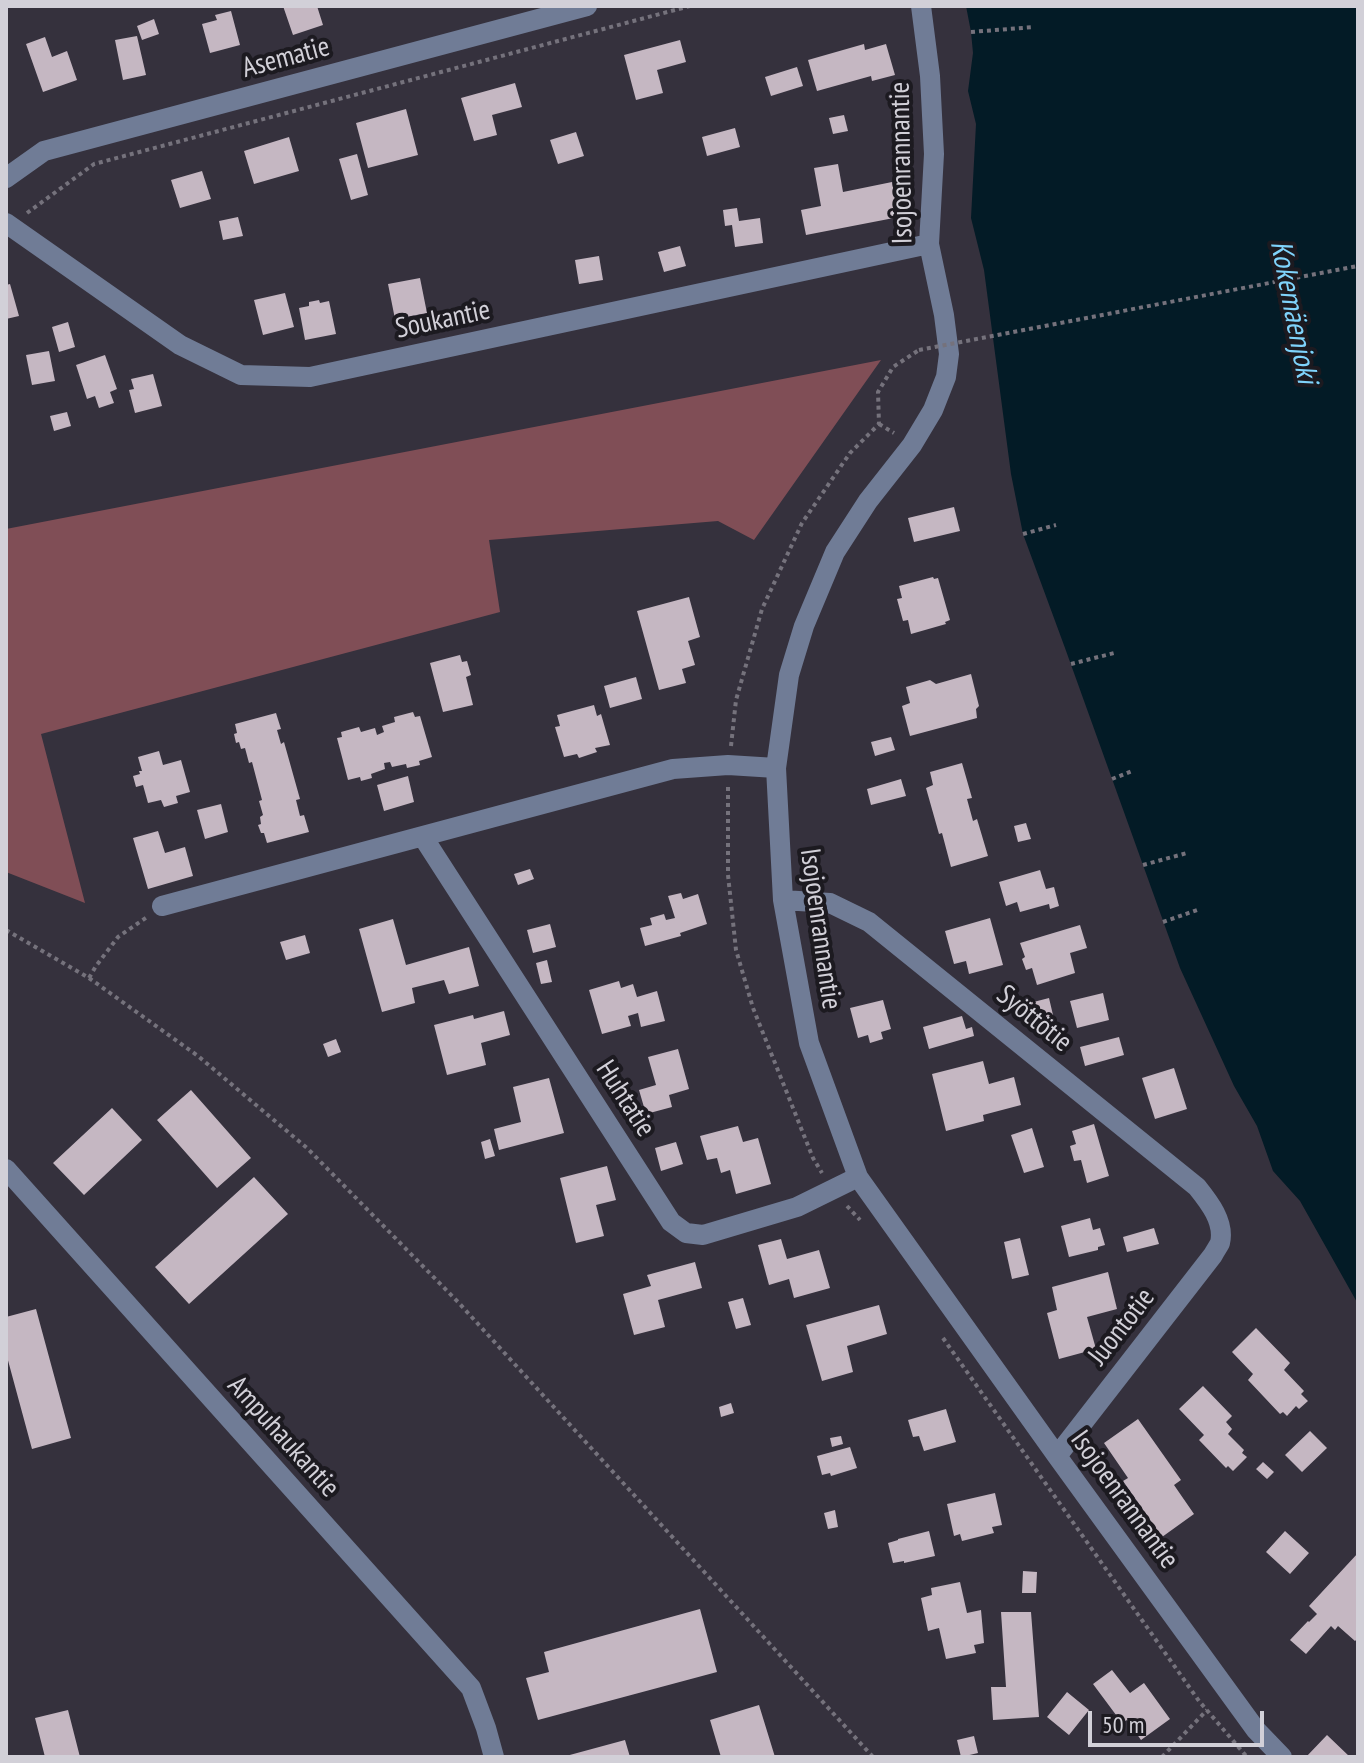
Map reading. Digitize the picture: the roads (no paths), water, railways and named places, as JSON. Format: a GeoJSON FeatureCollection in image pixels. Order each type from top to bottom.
{"type":"FeatureCollection","features":[{"type":"Feature","properties":{"kind":"street","name":"Asematie"},"geometry":{"type":"LineString","coordinates":[[6,178],[44,151],[587,6]]}},
{"type":"Feature","properties":{"kind":"street","name":"Isojoenrannantie"},"geometry":{"type":"LineString","coordinates":[[921,6],[930,76],[934,154],[929,244],[949,354],[946,377],[933,410],[912,445],[868,501],[835,552],[804,626],[789,675],[776,768],[783,900],[809,1043],[858,1177],[1256,1730],[1282,1757]]}},
{"type":"Feature","properties":{"kind":"street","name":"Soukantie"},"geometry":{"type":"LineString","coordinates":[[8,224],[180,345],[241,375],[296,377],[325,374],[929,244]]}},
{"type":"Feature","properties":{"kind":"street"},"geometry":{"type":"LineString","coordinates":[[162,906],[673,769],[728,765],[776,768]]}},
{"type":"Feature","properties":{"kind":"street","name":"Huhtatie"},"geometry":{"type":"LineString","coordinates":[[423,837],[671,1222],[686,1233],[703,1235],[797,1207],[858,1177]]}},
{"type":"Feature","properties":{"kind":"street","name":"Syöttötie"},"geometry":{"type":"LineString","coordinates":[[783,900],[830,903],[869,922],[1197,1187],[1213,1207],[1219,1228]]}},
{"type":"Feature","properties":{"kind":"street","name":"Ampuhaukantie"},"geometry":{"type":"LineString","coordinates":[[6,1169],[471,1688],[494,1757]]}},
{"type":"Feature","properties":{"kind":"street","name":"Juontotie"},"geometry":{"type":"LineString","coordinates":[[1057,1456],[1213,1255],[1220,1242],[1219,1228]]}},
{"type":"Feature","properties":{"kind":"water","name":"Kokemäenjoki"},"geometry":{"type":"Polygon","coordinates":[[[966,6],[1358,6],[1358,1304],[1300,1201],[1273,1171],[1257,1126],[1234,1086],[1180,968],[1023,534],[1011,474],[984,270],[971,218],[976,124],[968,91],[973,53],[966,6]]]}}]}
